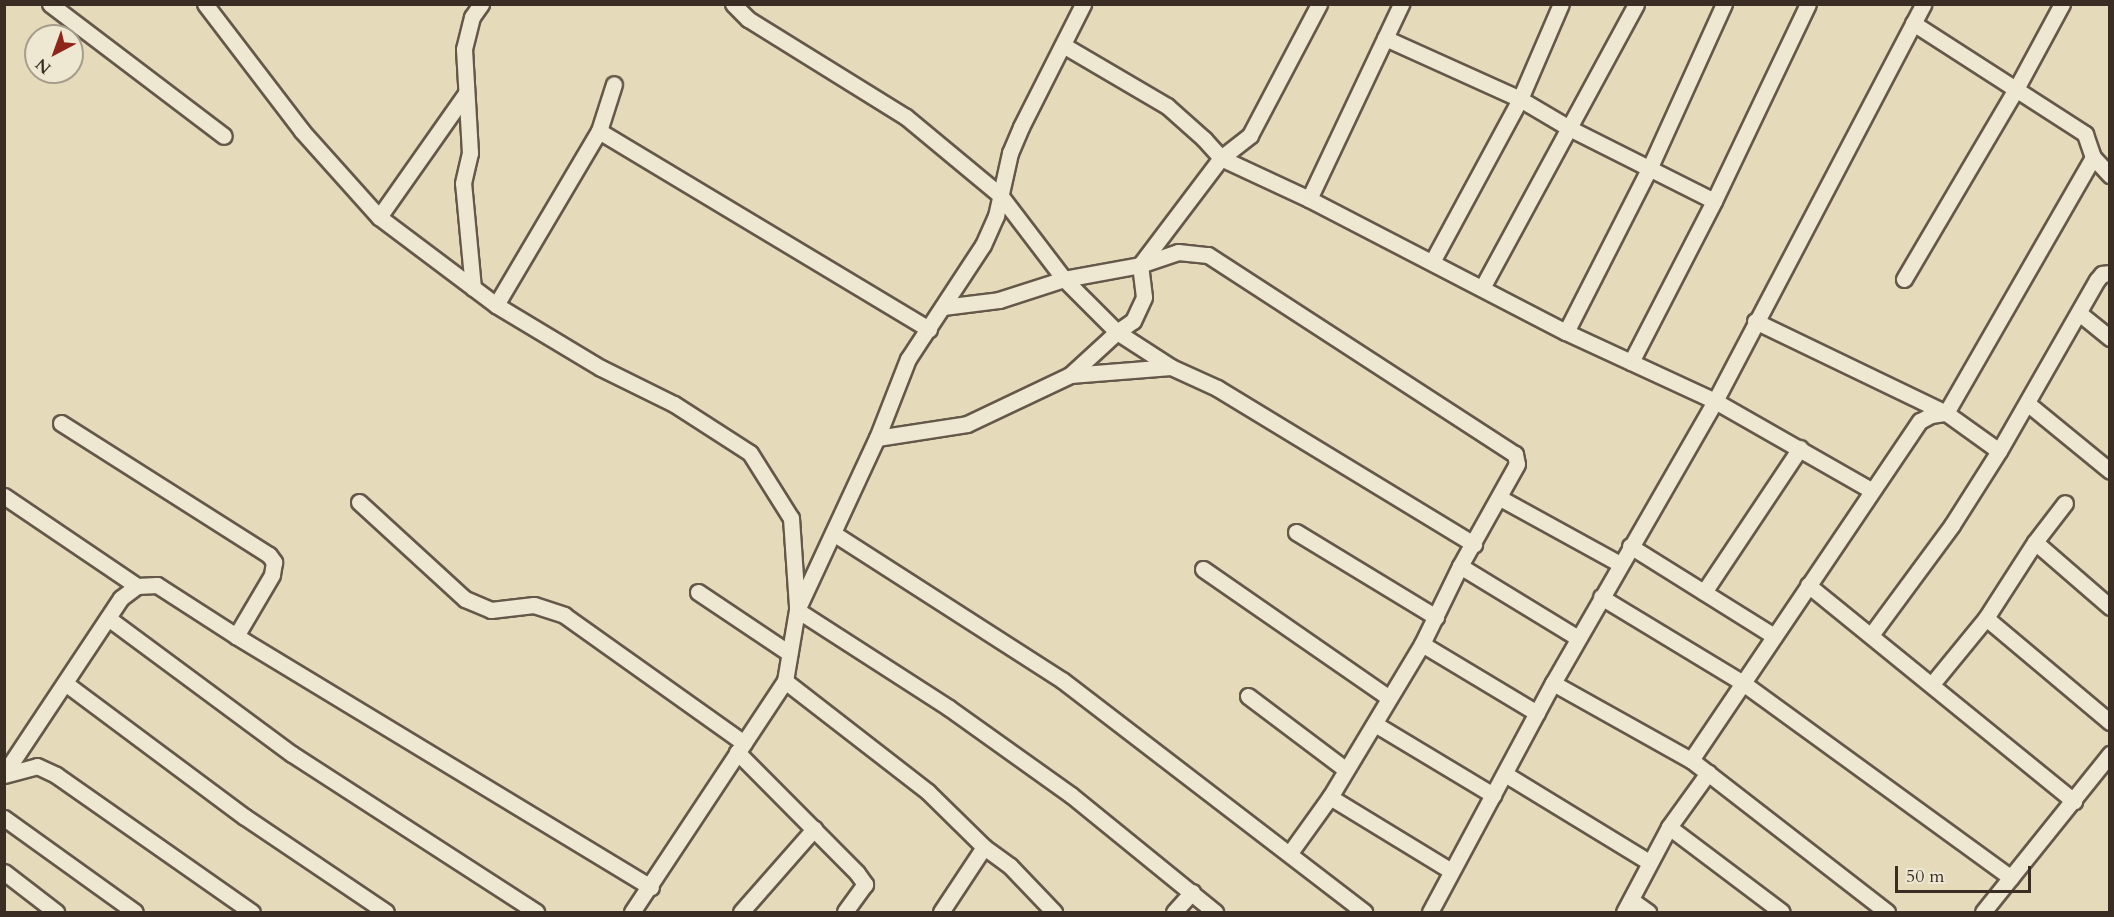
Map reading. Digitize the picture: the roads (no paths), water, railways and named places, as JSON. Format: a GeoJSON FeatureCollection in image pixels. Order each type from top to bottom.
{"type":"FeatureCollection","features":[{"type":"Feature","properties":{"kind":"street"},"geometry":{"type":"LineString","coordinates":[[50,4],[224,136]]}},
{"type":"Feature","properties":{"kind":"street"},"geometry":{"type":"LineString","coordinates":[[205,4],[302,131],[379,218],[496,305],[601,368],[674,404],[750,453],[791,518],[797,610],[784,681],[651,887],[632,912]]}},
{"type":"Feature","properties":{"kind":"street"},"geometry":{"type":"LineString","coordinates":[[473,288],[463,183],[470,153],[464,49],[472,17],[481,4]]}},
{"type":"Feature","properties":{"kind":"street"},"geometry":{"type":"LineString","coordinates":[[732,4],[748,19],[906,117],[1000,195],[1064,279],[1117,332],[1171,367],[1217,388],[1474,543]]}},
{"type":"Feature","properties":{"kind":"street"},"geometry":{"type":"LineString","coordinates":[[797,610],[878,438],[908,359],[983,245],[996,216],[1010,153],[1083,4]]}},
{"type":"Feature","properties":{"kind":"street"},"geometry":{"type":"LineString","coordinates":[[878,438],[967,424],[1070,375],[1117,332],[1133,321],[1144,297],[1140,265],[1221,158],[1250,135],[1319,4]]}},
{"type":"Feature","properties":{"kind":"street"},"geometry":{"type":"LineString","coordinates":[[1309,199],[1401,4]]}},
{"type":"Feature","properties":{"kind":"street"},"geometry":{"type":"LineString","coordinates":[[1432,262],[1520,99],[1561,4]]}},
{"type":"Feature","properties":{"kind":"street"},"geometry":{"type":"LineString","coordinates":[[1482,288],[1636,4]]}},
{"type":"Feature","properties":{"kind":"street"},"geometry":{"type":"LineString","coordinates":[[1566,332],[1650,167],[1724,4]]}},
{"type":"Feature","properties":{"kind":"street"},"geometry":{"type":"LineString","coordinates":[[1631,362],[1714,201],[1808,4]]}},
{"type":"Feature","properties":{"kind":"street"},"geometry":{"type":"LineString","coordinates":[[1430,912],[1578,638],[1715,401],[1923,4]]}},
{"type":"Feature","properties":{"kind":"street"},"geometry":{"type":"LineString","coordinates":[[1904,279],[2016,89],[2062,4]]}},
{"type":"Feature","properties":{"kind":"street"},"geometry":{"type":"LineString","coordinates":[[1913,23],[2085,134],[2093,157],[2109,175]]}},
{"type":"Feature","properties":{"kind":"street"},"geometry":{"type":"LineString","coordinates":[[1385,38],[1520,99],[1569,128],[1714,201]]}},
{"type":"Feature","properties":{"kind":"street"},"geometry":{"type":"LineString","coordinates":[[1064,45],[1167,106],[1204,139],[1221,158],[1309,199],[1566,332],[1715,401],[1871,490]]}},
{"type":"Feature","properties":{"kind":"street"},"geometry":{"type":"LineString","coordinates":[[496,305],[599,131],[614,84]]}},
{"type":"Feature","properties":{"kind":"street"},"geometry":{"type":"LineString","coordinates":[[379,218],[466,93]]}},
{"type":"Feature","properties":{"kind":"street"},"geometry":{"type":"LineString","coordinates":[[599,131],[929,329]]}},
{"type":"Feature","properties":{"kind":"street"},"geometry":{"type":"LineString","coordinates":[[1946,413],[2093,157]]}},
{"type":"Feature","properties":{"kind":"street"},"geometry":{"type":"LineString","coordinates":[[943,307],[999,300],[1064,279],[1140,265],[1178,252],[1208,255],[1515,454],[1517,464],[1460,566],[1422,644],[1330,797],[1289,854]]}},
{"type":"Feature","properties":{"kind":"street"},"geometry":{"type":"LineString","coordinates":[[1871,635],[1952,525],[1999,452],[2097,280],[2102,274],[2109,273]]}},
{"type":"Feature","properties":{"kind":"street"},"geometry":{"type":"LineString","coordinates":[[2079,313],[2109,338]]}},
{"type":"Feature","properties":{"kind":"street"},"geometry":{"type":"LineString","coordinates":[[1755,321],[1946,413],[1999,452]]}},
{"type":"Feature","properties":{"kind":"street"},"geometry":{"type":"LineString","coordinates":[[1070,375],[1171,367]]}},
{"type":"Feature","properties":{"kind":"street"},"geometry":{"type":"LineString","coordinates":[[2027,403],[2109,471]]}},
{"type":"Feature","properties":{"kind":"street"},"geometry":{"type":"LineString","coordinates":[[1691,760],[1871,490],[1920,422],[1931,415],[1946,413]]}},
{"type":"Feature","properties":{"kind":"street"},"geometry":{"type":"LineString","coordinates":[[61,423],[269,555],[274,562],[272,575],[236,636]]}},
{"type":"Feature","properties":{"kind":"street"},"geometry":{"type":"LineString","coordinates":[[1704,592],[1800,448]]}},
{"type":"Feature","properties":{"kind":"street"},"geometry":{"type":"LineString","coordinates":[[4,496],[136,586]]}},
{"type":"Feature","properties":{"kind":"street"},"geometry":{"type":"LineString","coordinates":[[1500,498],[1620,564]]}},
{"type":"Feature","properties":{"kind":"street"},"geometry":{"type":"LineString","coordinates":[[359,502],[465,599],[491,610],[534,604],[564,615],[741,748],[865,884],[845,912]]}},
{"type":"Feature","properties":{"kind":"street"},"geometry":{"type":"LineString","coordinates":[[1932,684],[1986,618],[2035,542],[2065,503]]}},
{"type":"Feature","properties":{"kind":"street"},"geometry":{"type":"LineString","coordinates":[[1296,532],[1436,617]]}},
{"type":"Feature","properties":{"kind":"street"},"geometry":{"type":"LineString","coordinates":[[833,533],[1062,681],[1364,912]]}},
{"type":"Feature","properties":{"kind":"street"},"geometry":{"type":"LineString","coordinates":[[2035,542],[2109,607]]}},
{"type":"Feature","properties":{"kind":"street"},"geometry":{"type":"LineString","coordinates":[[1630,546],[1774,636]]}},
{"type":"Feature","properties":{"kind":"street"},"geometry":{"type":"LineString","coordinates":[[1460,566],[1578,638]]}},
{"type":"Feature","properties":{"kind":"street"},"geometry":{"type":"LineString","coordinates":[[1203,569],[1388,698]]}},
{"type":"Feature","properties":{"kind":"street"},"geometry":{"type":"LineString","coordinates":[[4,775],[121,598],[136,586],[157,585],[236,636],[651,887]]}},
{"type":"Feature","properties":{"kind":"street"},"geometry":{"type":"LineString","coordinates":[[1808,585],[2074,801]]}},
{"type":"Feature","properties":{"kind":"street"},"geometry":{"type":"LineString","coordinates":[[698,592],[789,653]]}},
{"type":"Feature","properties":{"kind":"street"},"geometry":{"type":"LineString","coordinates":[[1601,597],[1743,683],[2011,878]]}},
{"type":"Feature","properties":{"kind":"street"},"geometry":{"type":"LineString","coordinates":[[797,610],[949,708],[1071,795],[1215,912]]}},
{"type":"Feature","properties":{"kind":"street"},"geometry":{"type":"LineString","coordinates":[[108,618],[320,773],[536,912]]}},
{"type":"Feature","properties":{"kind":"street"},"geometry":{"type":"LineString","coordinates":[[1986,618],[2109,722]]}},
{"type":"Feature","properties":{"kind":"street"},"geometry":{"type":"LineString","coordinates":[[1422,644],[1537,713]]}},
{"type":"Feature","properties":{"kind":"street"},"geometry":{"type":"LineString","coordinates":[[784,681],[928,792],[984,846],[1010,866],[1054,912]]}},
{"type":"Feature","properties":{"kind":"street"},"geometry":{"type":"LineString","coordinates":[[65,683],[245,817],[386,912]]}},
{"type":"Feature","properties":{"kind":"street"},"geometry":{"type":"LineString","coordinates":[[1553,683],[1691,760],[1887,912]]}},
{"type":"Feature","properties":{"kind":"street"},"geometry":{"type":"LineString","coordinates":[[1248,696],[1345,770]]}},
{"type":"Feature","properties":{"kind":"street"},"geometry":{"type":"LineString","coordinates":[[1375,724],[1493,795]]}},
{"type":"Feature","properties":{"kind":"street"},"geometry":{"type":"LineString","coordinates":[[1983,912],[2074,801],[2109,754]]}},
{"type":"Feature","properties":{"kind":"street"},"geometry":{"type":"LineString","coordinates":[[4,775],[37,766],[56,775],[252,912]]}},
{"type":"Feature","properties":{"kind":"street"},"geometry":{"type":"LineString","coordinates":[[1648,912],[1628,906],[1669,827],[1708,773]]}},
{"type":"Feature","properties":{"kind":"street"},"geometry":{"type":"LineString","coordinates":[[1505,774],[1649,862]]}},
{"type":"Feature","properties":{"kind":"street"},"geometry":{"type":"LineString","coordinates":[[1330,797],[1451,871]]}},
{"type":"Feature","properties":{"kind":"street"},"geometry":{"type":"LineString","coordinates":[[4,818],[135,912]]}},
{"type":"Feature","properties":{"kind":"street"},"geometry":{"type":"LineString","coordinates":[[1669,827],[1782,912]]}},
{"type":"Feature","properties":{"kind":"street"},"geometry":{"type":"LineString","coordinates":[[741,912],[814,829]]}},
{"type":"Feature","properties":{"kind":"street"},"geometry":{"type":"LineString","coordinates":[[941,912],[984,846]]}},
{"type":"Feature","properties":{"kind":"street"},"geometry":{"type":"LineString","coordinates":[[4,872],[56,912]]}},
{"type":"Feature","properties":{"kind":"street"},"geometry":{"type":"LineString","coordinates":[[1174,912],[1192,892]]}}]}
